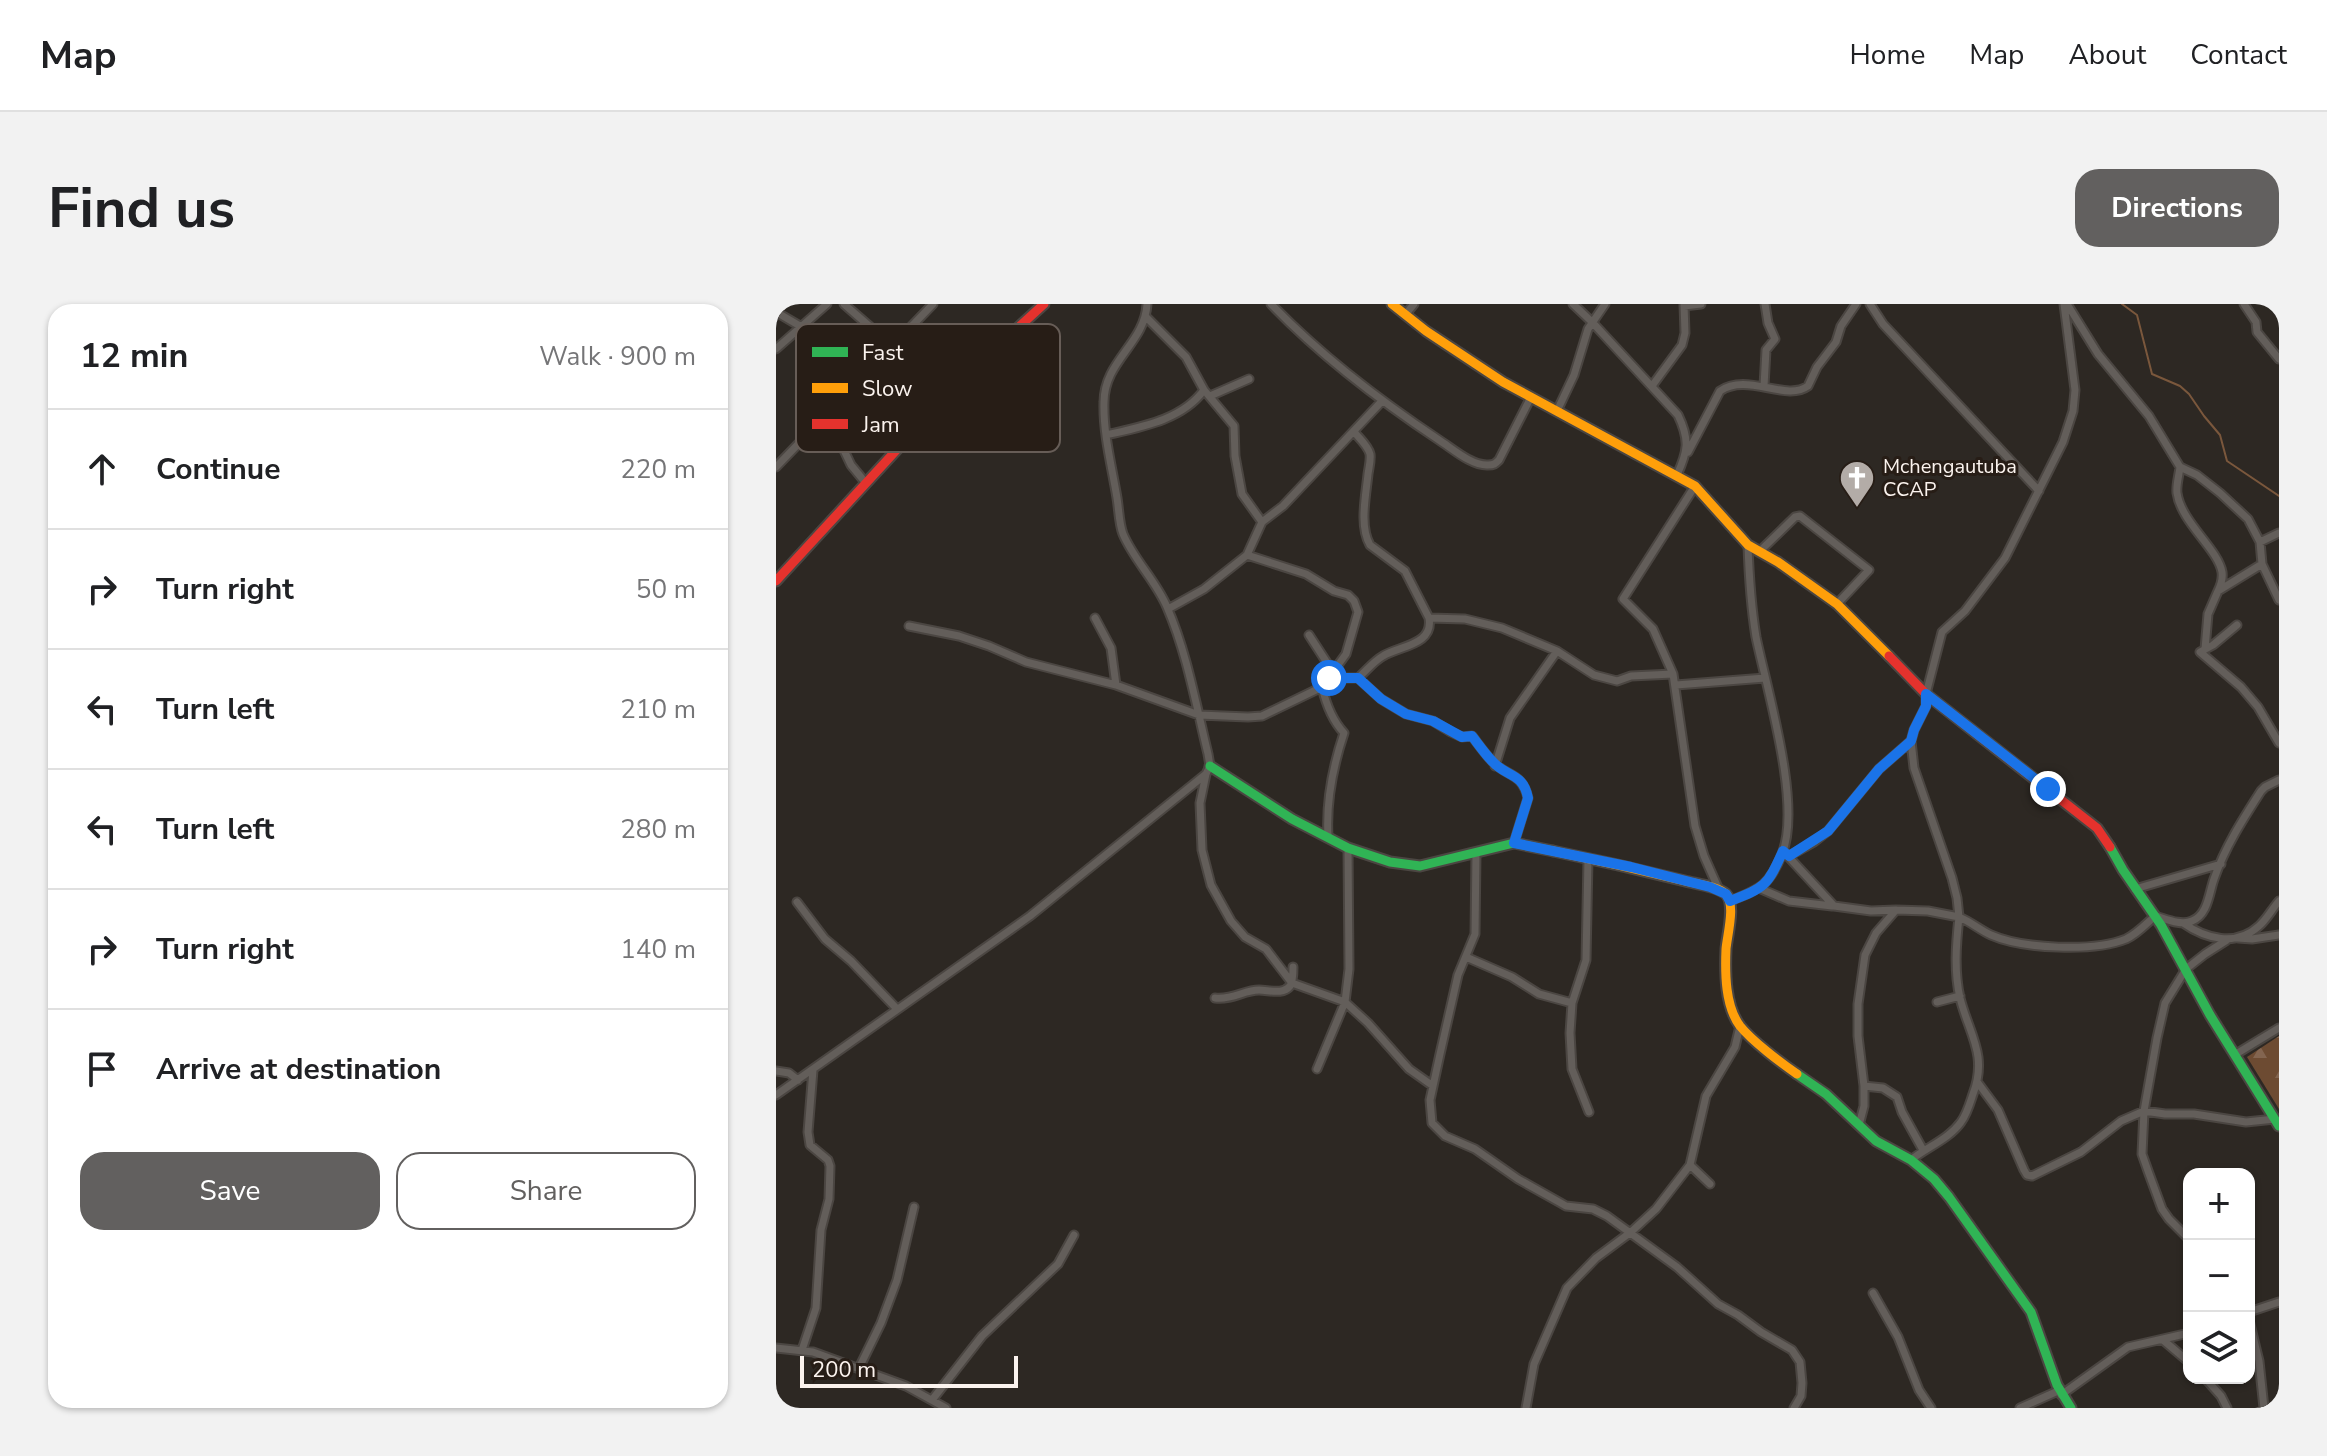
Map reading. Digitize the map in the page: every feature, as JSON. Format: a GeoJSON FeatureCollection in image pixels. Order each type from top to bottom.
{"type":"FeatureCollection","features":[{"type":"Feature","properties":{"kind":"street"},"geometry":{"type":"LineString","coordinates":[[802,324],[827,304]]}},
{"type":"Feature","properties":{"kind":"street"},"geometry":{"type":"LineString","coordinates":[[844,304],[867,324]]}},
{"type":"Feature","properties":{"kind":"street"},"geometry":{"type":"LineString","coordinates":[[913,324],[933,304]]}},
{"type":"Feature","properties":{"kind":"street"},"geometry":{"type":"LineString","coordinates":[[1022,324],[1044,304]]}},
{"type":"Feature","properties":{"kind":"street"},"geometry":{"type":"LineString","coordinates":[[1147,304],[1146,317],[1105,385],[1106,435],[1124,536],[1168,609],[1199,715],[1208,770],[1200,803],[1200,827],[1211,885],[1238,930],[1266,949],[1292,983],[1345,1002],[1409,1069],[1433,1086]]}},
{"type":"Feature","properties":{"kind":"street"},"geometry":{"type":"LineString","coordinates":[[1271,304],[1313,345],[1382,401],[1454,449],[1486,466],[1499,460],[1530,399]]}},
{"type":"Feature","properties":{"kind":"street"},"geometry":{"type":"LineString","coordinates":[[1392,304],[1530,399],[1695,486],[1748,545],[1837,604],[1926,694],[2097,828],[2155,916],[2210,1015],[2277,1123]]}},
{"type":"Feature","properties":{"kind":"street"},"geometry":{"type":"LineString","coordinates":[[1405,315],[1414,304]]}},
{"type":"Feature","properties":{"kind":"street"},"geometry":{"type":"LineString","coordinates":[[1573,304],[1678,415],[1688,452]]}},
{"type":"Feature","properties":{"kind":"street"},"geometry":{"type":"LineString","coordinates":[[1557,411],[1574,375],[1585,336],[1605,304]]}},
{"type":"Feature","properties":{"kind":"street"},"geometry":{"type":"LineString","coordinates":[[1652,386],[1682,345],[1684,305],[1701,304]]}},
{"type":"Feature","properties":{"kind":"street"},"geometry":{"type":"LineString","coordinates":[[1764,386],[1766,350],[1775,339],[1765,304]]}},
{"type":"Feature","properties":{"kind":"street"},"geometry":{"type":"LineString","coordinates":[[1677,475],[1720,391],[1733,385],[1795,391],[1808,386],[1856,304]]}},
{"type":"Feature","properties":{"kind":"street"},"geometry":{"type":"LineString","coordinates":[[1870,304],[1883,324],[2039,491]]}},
{"type":"Feature","properties":{"kind":"street"},"geometry":{"type":"LineString","coordinates":[[1911,1160],[1960,1124],[1978,1083],[1980,1066],[1960,996],[1955,962],[1959,917],[1957,898],[1914,768],[1911,741],[1926,706],[1926,694],[1942,632],[1965,611],[2005,558],[2063,442],[2073,411],[2074,379],[2065,304]]}},
{"type":"Feature","properties":{"kind":"street"},"geometry":{"type":"LineString","coordinates":[[2065,304],[2098,354],[2149,416],[2180,467],[2197,475],[2240,511],[2255,531],[2260,542],[2262,564],[2279,600]]}},
{"type":"Feature","properties":{"kind":"street"},"geometry":{"type":"LineString","coordinates":[[2244,304],[2256,322],[2257,332],[2279,359]]}},
{"type":"Feature","properties":{"kind":"street"},"geometry":{"type":"LineString","coordinates":[[776,312],[797,324]]}},
{"type":"Feature","properties":{"kind":"street"},"geometry":{"type":"LineString","coordinates":[[1146,317],[1186,357],[1207,393],[1234,426],[1235,456],[1242,494],[1262,522]]}},
{"type":"Feature","properties":{"kind":"street"},"geometry":{"type":"LineString","coordinates":[[776,349],[796,330]]}},
{"type":"Feature","properties":{"kind":"street"},"geometry":{"type":"LineString","coordinates":[[1106,435],[1162,421],[1207,393],[1249,379]]}},
{"type":"Feature","properties":{"kind":"street"},"geometry":{"type":"LineString","coordinates":[[1168,609],[1204,589],[1247,555],[1262,522],[1283,506],[1382,401]]}},
{"type":"Feature","properties":{"kind":"street"},"geometry":{"type":"LineString","coordinates":[[1355,433],[1371,457],[1365,496],[1366,539],[1405,571],[1430,624],[1428,631],[1415,644],[1382,656],[1358,678]]}},
{"type":"Feature","properties":{"kind":"street"},"geometry":{"type":"LineString","coordinates":[[776,467],[796,447]]}},
{"type":"Feature","properties":{"kind":"street"},"geometry":{"type":"LineString","coordinates":[[845,452],[865,482]]}},
{"type":"Feature","properties":{"kind":"street"},"geometry":{"type":"LineString","coordinates":[[776,581],[895,452]]}},
{"type":"Feature","properties":{"kind":"street"},"geometry":{"type":"LineString","coordinates":[[2180,467],[2177,497],[2191,524],[2220,565],[2222,580],[2208,614],[2205,649]]}},
{"type":"Feature","properties":{"kind":"street"},"geometry":{"type":"LineString","coordinates":[[1695,486],[1623,599],[1653,629],[1676,685],[1695,826],[1719,890],[1730,901],[1725,967],[1729,1003],[1740,1026],[1767,1052],[1826,1094],[1881,1145],[1911,1160],[1934,1179],[2031,1312],[2040,1329],[2059,1393],[2071,1408]]}},
{"type":"Feature","properties":{"kind":"street"},"geometry":{"type":"LineString","coordinates":[[1760,551],[1795,517],[1800,516],[1869,570],[1837,604]]}},
{"type":"Feature","properties":{"kind":"street"},"geometry":{"type":"LineString","coordinates":[[2260,542],[2279,533]]}},
{"type":"Feature","properties":{"kind":"street"},"geometry":{"type":"LineString","coordinates":[[1748,545],[1753,612],[1782,757],[1787,812],[1786,854],[1834,906]]}},
{"type":"Feature","properties":{"kind":"street"},"geometry":{"type":"LineString","coordinates":[[909,626],[959,636],[1026,662],[1116,685],[1199,715],[1262,716],[1322,687],[1346,654],[1357,619],[1357,607],[1352,599],[1306,574],[1247,555]]}},
{"type":"Feature","properties":{"kind":"street"},"geometry":{"type":"LineString","coordinates":[[2218,591],[2262,564]]}},
{"type":"Feature","properties":{"kind":"street"},"geometry":{"type":"LineString","coordinates":[[1095,618],[1111,648],[1116,685]]}},
{"type":"Feature","properties":{"kind":"street"},"geometry":{"type":"LineString","coordinates":[[1429,618],[1465,619],[1502,628],[1557,651],[1594,675],[1617,681],[1631,676],[1673,674]]}},
{"type":"Feature","properties":{"kind":"street"},"geometry":{"type":"LineString","coordinates":[[2237,625],[2200,652],[2241,687],[2258,707],[2279,743]]}},
{"type":"Feature","properties":{"kind":"street"},"geometry":{"type":"LineString","coordinates":[[1309,635],[1331,675]]}},
{"type":"Feature","properties":{"kind":"street"},"geometry":{"type":"LineString","coordinates":[[1495,766],[1510,718],[1557,651]]}},
{"type":"Feature","properties":{"kind":"street"},"geometry":{"type":"LineString","coordinates":[[1331,675],[1358,678],[1381,699],[1406,714],[1433,721],[1462,737],[1471,735],[1495,766],[1516,776],[1528,795],[1514,843]]}},
{"type":"Feature","properties":{"kind":"street"},"geometry":{"type":"LineString","coordinates":[[1676,685],[1765,678]]}},
{"type":"Feature","properties":{"kind":"street"},"geometry":{"type":"LineString","coordinates":[[1322,687],[1337,725],[1344,733],[1336,756],[1327,806],[1328,836]]}},
{"type":"Feature","properties":{"kind":"street"},"geometry":{"type":"LineString","coordinates":[[1730,901],[1761,889],[1786,854],[1828,831],[1879,769],[1911,741]]}},
{"type":"Feature","properties":{"kind":"street"},"geometry":{"type":"LineString","coordinates":[[1208,770],[1348,848],[1406,866],[1420,866],[1514,843],[1631,867],[1719,890]]}},
{"type":"Feature","properties":{"kind":"street"},"geometry":{"type":"LineString","coordinates":[[776,1095],[1030,916],[1208,770]]}},
{"type":"Feature","properties":{"kind":"street"},"geometry":{"type":"LineString","coordinates":[[2183,923],[2192,921],[2204,910],[2237,829],[2261,791],[2279,780]]}},
{"type":"Feature","properties":{"kind":"street"},"geometry":{"type":"LineString","coordinates":[[1317,1069],[1345,1002],[1349,956],[1348,848]]}},
{"type":"Feature","properties":{"kind":"street"},"geometry":{"type":"LineString","coordinates":[[1476,853],[1476,928],[1471,948],[1458,975],[1430,1100],[1431,1120],[1445,1136],[1475,1149],[1508,1173],[1566,1206],[1600,1211],[1677,1267],[1718,1304],[1792,1350],[1800,1362],[1802,1383],[1801,1396],[1794,1408]]}},
{"type":"Feature","properties":{"kind":"street"},"geometry":{"type":"LineString","coordinates":[[1588,859],[1586,960],[1572,1003],[1570,1058],[1579,1091],[1589,1112]]}},
{"type":"Feature","properties":{"kind":"street"},"geometry":{"type":"LineString","coordinates":[[2135,889],[2221,864]]}},
{"type":"Feature","properties":{"kind":"street"},"geometry":{"type":"LineString","coordinates":[[1761,889],[1789,901],[1871,911],[1910,909],[1959,917],[1995,937],[2044,946],[2124,940],[2155,916]]}},
{"type":"Feature","properties":{"kind":"street"},"geometry":{"type":"LineString","coordinates":[[2183,1233],[2162,1209],[2142,1154],[2144,1111],[2165,1003],[2186,969],[2205,954],[2255,929],[2279,901]]}},
{"type":"Feature","properties":{"kind":"street"},"geometry":{"type":"LineString","coordinates":[[797,902],[825,939],[897,1009]]}},
{"type":"Feature","properties":{"kind":"street"},"geometry":{"type":"LineString","coordinates":[[1859,1125],[1864,1106],[1864,1086],[1858,1021],[1865,955],[1878,930],[1896,910]]}},
{"type":"Feature","properties":{"kind":"street"},"geometry":{"type":"LineString","coordinates":[[2155,916],[2183,923],[2204,936],[2252,939],[2279,935]]}},
{"type":"Feature","properties":{"kind":"street"},"geometry":{"type":"LineString","coordinates":[[1466,957],[1512,977],[1539,994],[1572,1003]]}},
{"type":"Feature","properties":{"kind":"street"},"geometry":{"type":"LineString","coordinates":[[1215,998],[1227,999],[1255,990],[1276,992],[1288,989],[1292,983],[1293,967]]}},
{"type":"Feature","properties":{"kind":"street"},"geometry":{"type":"LineString","coordinates":[[1937,1002],[1960,996]]}},
{"type":"Feature","properties":{"kind":"street"},"geometry":{"type":"LineString","coordinates":[[1526,1408],[1534,1364],[1567,1288],[1596,1258],[1656,1209],[1690,1165],[1706,1096],[1735,1047],[1740,1026]]}},
{"type":"Feature","properties":{"kind":"street"},"geometry":{"type":"LineString","coordinates":[[2236,1054],[2279,1028]]}},
{"type":"Feature","properties":{"kind":"street"},"geometry":{"type":"LineString","coordinates":[[802,1350],[816,1308],[821,1230],[829,1199],[830,1166],[828,1160],[810,1145],[808,1132],[813,1070]]}},
{"type":"Feature","properties":{"kind":"street"},"geometry":{"type":"LineString","coordinates":[[776,1071],[789,1073],[798,1080]]}},
{"type":"Feature","properties":{"kind":"street"},"geometry":{"type":"LineString","coordinates":[[1978,1083],[1998,1110],[2027,1175],[2041,1173],[2059,1164],[2095,1142],[2121,1121],[2144,1111],[2277,1123]]}},
{"type":"Feature","properties":{"kind":"street"},"geometry":{"type":"LineString","coordinates":[[1864,1086],[1883,1088],[1897,1097],[1923,1150]]}},
{"type":"Feature","properties":{"kind":"street"},"geometry":{"type":"LineString","coordinates":[[1690,1165],[1710,1184]]}},
{"type":"Feature","properties":{"kind":"street"},"geometry":{"type":"LineString","coordinates":[[859,1368],[897,1280],[914,1207]]}},
{"type":"Feature","properties":{"kind":"street"},"geometry":{"type":"LineString","coordinates":[[932,1400],[982,1336],[1058,1264],[1074,1235]]}},
{"type":"Feature","properties":{"kind":"street"},"geometry":{"type":"LineString","coordinates":[[1873,1293],[1898,1337],[1919,1390],[1931,1408]]}},
{"type":"Feature","properties":{"kind":"street"},"geometry":{"type":"LineString","coordinates":[[2255,1310],[2279,1302]]}},
{"type":"Feature","properties":{"kind":"street"},"geometry":{"type":"LineString","coordinates":[[2020,1408],[2059,1393],[2128,1347],[2183,1335]]}},
{"type":"Feature","properties":{"kind":"street"},"geometry":{"type":"LineString","coordinates":[[2163,1340],[2183,1357]]}},
{"type":"Feature","properties":{"kind":"street"},"geometry":{"type":"LineString","coordinates":[[2255,1345],[2264,1408]]}},
{"type":"Feature","properties":{"kind":"street"},"geometry":{"type":"LineString","coordinates":[[776,1348],[813,1352],[859,1368],[906,1386],[946,1408]]}},
{"type":"Feature","properties":{"kind":"street"},"geometry":{"type":"LineString","coordinates":[[2210,1384],[2227,1408]]}},
{"type":"Feature","properties":{"kind":"green space"},"geometry":{"type":"Polygon","coordinates":[[[2279,1036],[2279,1109],[2247,1057],[2279,1036]]]}},
{"type":"Feature","properties":{"kind":"waterway"},"geometry":{"type":"LineString","coordinates":[[2122,304],[2137,315],[2152,374],[2180,386],[2189,394],[2220,435],[2227,461],[2279,496]]}},
{"type":"Feature","properties":{"kind":"traffic: fast"},"geometry":{"type":"LineString","coordinates":[[1210,766],[1292,819],[1348,848],[1390,862],[1420,866],[1514,843],[1553,851]]}},
{"type":"Feature","properties":{"kind":"traffic: fast"},"geometry":{"type":"LineString","coordinates":[[2110,847],[2161,925],[2210,1015],[2279,1126]]}},
{"type":"Feature","properties":{"kind":"traffic: fast"},"geometry":{"type":"LineString","coordinates":[[1797,1074],[1826,1094],[1876,1141],[1911,1160],[1934,1179],[1949,1197],[2031,1312],[2057,1385],[2071,1408]]}},
{"type":"Feature","properties":{"kind":"traffic: slow"},"geometry":{"type":"LineString","coordinates":[[1392,304],[1426,331],[1503,382],[1695,486],[1748,545],[1778,562],[1837,604],[1889,656]]}},
{"type":"Feature","properties":{"kind":"traffic: slow"},"geometry":{"type":"LineString","coordinates":[[1553,851],[1707,886],[1726,894],[1731,912],[1726,949],[1726,979],[1731,1009],[1745,1032],[1797,1074]]}},
{"type":"Feature","properties":{"kind":"traffic: jam"},"geometry":{"type":"LineString","coordinates":[[1022,324],[1044,304]]}},
{"type":"Feature","properties":{"kind":"traffic: jam"},"geometry":{"type":"LineString","coordinates":[[776,581],[895,452]]}},
{"type":"Feature","properties":{"kind":"traffic: jam"},"geometry":{"type":"LineString","coordinates":[[1889,656],[1926,694],[2097,828],[2110,847]]}},
{"type":"Feature","properties":{"kind":"place","name":"Mchengautuba CCAP"},"geometry":{"type":"Point","coordinates":[1857,509]}},
{"type":"Feature","properties":{"kind":"route"},"geometry":{"type":"LineString","coordinates":[[1329,678],[1358,678],[1381,699],[1406,714],[1433,721],[1462,737],[1472,736],[1495,766],[1516,776],[1527,792],[1528,798],[1514,843],[1710,887],[1726,894],[1730,901],[1761,889],[1783,851],[1789,856],[1828,831],[1879,769],[1911,741],[1926,706],[1926,694],[2048,789]]}}]}
